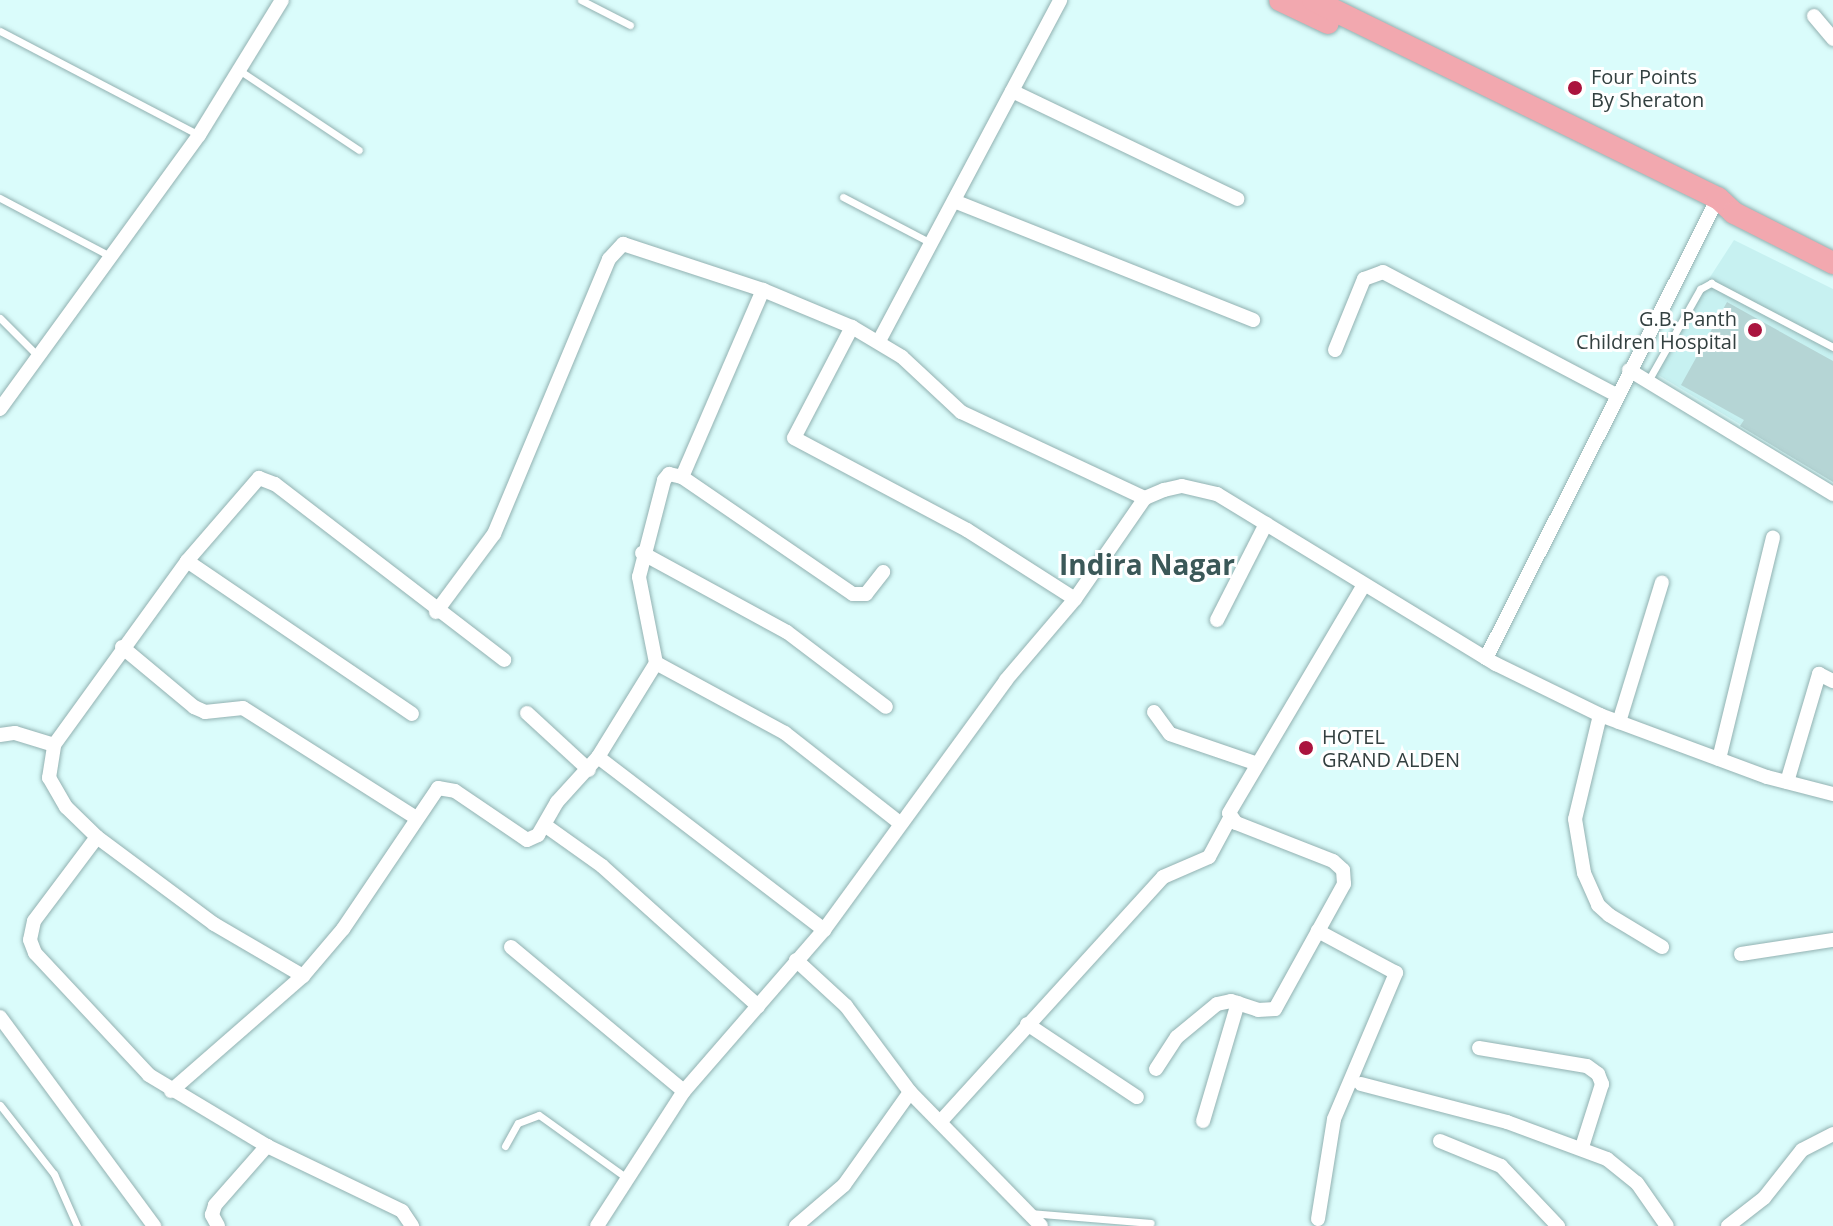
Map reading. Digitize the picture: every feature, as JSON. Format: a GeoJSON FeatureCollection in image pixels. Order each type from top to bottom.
{"type":"FeatureCollection","features":[{"type":"Feature","properties":{"kind":"highway"},"geometry":{"type":"LineString","coordinates":[[1280,0],[1722,206]]}},
{"type":"Feature","properties":{"kind":"highway"},"geometry":{"type":"LineString","coordinates":[[1313,0],[1833,263]]}},
{"type":"Feature","properties":{"kind":"street"},"geometry":{"type":"LineString","coordinates":[[0,409],[199,135],[282,0]]}},
{"type":"Feature","properties":{"kind":"street"},"geometry":{"type":"LineString","coordinates":[[879,341],[1060,0]]}},
{"type":"Feature","properties":{"kind":"street"},"geometry":{"type":"LineString","coordinates":[[1814,16],[1833,39]]}},
{"type":"Feature","properties":{"kind":"street"},"geometry":{"type":"LineString","coordinates":[[1012,91],[1237,199]]}},
{"type":"Feature","properties":{"kind":"street"},"geometry":{"type":"LineString","coordinates":[[954,201],[1253,320]]}},
{"type":"Feature","properties":{"kind":"street"},"geometry":{"type":"LineString","coordinates":[[1486,658],[1629,370],[1722,206]]}},
{"type":"Feature","properties":{"kind":"street"},"geometry":{"type":"LineString","coordinates":[[436,612],[494,534],[616,250],[636,245],[763,290],[852,327],[879,341],[961,412],[1145,498]]}},
{"type":"Feature","properties":{"kind":"street"},"geometry":{"type":"LineString","coordinates":[[1335,350],[1364,279],[1383,272],[1616,395]]}},
{"type":"Feature","properties":{"kind":"street"},"geometry":{"type":"LineString","coordinates":[[682,477],[763,290]]}},
{"type":"Feature","properties":{"kind":"street"},"geometry":{"type":"LineString","coordinates":[[852,327],[794,438],[967,530],[1075,599]]}},
{"type":"Feature","properties":{"kind":"street"},"geometry":{"type":"LineString","coordinates":[[1629,370],[1833,494]]}},
{"type":"Feature","properties":{"kind":"street"},"geometry":{"type":"LineString","coordinates":[[171,1091],[303,976],[343,929],[430,795],[447,788],[521,839],[533,839],[546,826],[557,802],[593,764],[656,663],[641,597],[642,553],[666,476],[682,477],[853,594],[866,594],[883,572]]}},
{"type":"Feature","properties":{"kind":"street"},"geometry":{"type":"LineString","coordinates":[[303,976],[214,924],[97,837],[53,786],[48,764],[54,745],[187,561],[259,478],[275,484],[436,612],[504,660]]}},
{"type":"Feature","properties":{"kind":"street"},"geometry":{"type":"LineString","coordinates":[[597,1226],[684,1091],[824,930],[1006,680],[1075,599],[1145,498],[1182,486],[1199,488],[1266,524],[1486,658],[1600,715],[1719,759],[1833,794]]}},
{"type":"Feature","properties":{"kind":"street"},"geometry":{"type":"LineString","coordinates":[[1217,620],[1266,524]]}},
{"type":"Feature","properties":{"kind":"street"},"geometry":{"type":"LineString","coordinates":[[1719,759],[1773,538]]}},
{"type":"Feature","properties":{"kind":"street"},"geometry":{"type":"LineString","coordinates":[[642,553],[787,632],[886,707]]}},
{"type":"Feature","properties":{"kind":"street"},"geometry":{"type":"LineString","coordinates":[[187,561],[412,714]]}},
{"type":"Feature","properties":{"kind":"street"},"geometry":{"type":"LineString","coordinates":[[1619,722],[1662,582]]}},
{"type":"Feature","properties":{"kind":"street"},"geometry":{"type":"LineString","coordinates":[[941,1121],[1163,877],[1209,857],[1255,763],[1364,585]]}},
{"type":"Feature","properties":{"kind":"street"},"geometry":{"type":"LineString","coordinates":[[122,647],[194,707],[205,712],[243,708],[416,818]]}},
{"type":"Feature","properties":{"kind":"street"},"geometry":{"type":"LineString","coordinates":[[656,663],[785,733],[901,824]]}},
{"type":"Feature","properties":{"kind":"street"},"geometry":{"type":"LineString","coordinates":[[1787,782],[1819,674],[1833,681]]}},
{"type":"Feature","properties":{"kind":"street"},"geometry":{"type":"LineString","coordinates":[[1154,712],[1170,734],[1255,763]]}},
{"type":"Feature","properties":{"kind":"street"},"geometry":{"type":"LineString","coordinates":[[527,713],[824,930]]}},
{"type":"Feature","properties":{"kind":"street"},"geometry":{"type":"LineString","coordinates":[[1600,715],[1575,819],[1584,873],[1598,905],[1662,947]]}},
{"type":"Feature","properties":{"kind":"street"},"geometry":{"type":"LineString","coordinates":[[0,735],[15,733],[54,745]]}},
{"type":"Feature","properties":{"kind":"street"},"geometry":{"type":"LineString","coordinates":[[1156,1069],[1167,1048],[1224,1000],[1258,1010],[1275,1009],[1344,884],[1339,865],[1230,818]]}},
{"type":"Feature","properties":{"kind":"street"},"geometry":{"type":"LineString","coordinates":[[546,826],[602,866],[758,1006]]}},
{"type":"Feature","properties":{"kind":"street"},"geometry":{"type":"LineString","coordinates":[[97,837],[34,921],[32,947],[124,1053],[171,1091],[267,1146],[402,1211],[412,1226]]}},
{"type":"Feature","properties":{"kind":"street"},"geometry":{"type":"LineString","coordinates":[[1318,931],[1396,973],[1334,1119],[1318,1219]]}},
{"type":"Feature","properties":{"kind":"street"},"geometry":{"type":"LineString","coordinates":[[1741,954],[1833,940]]}},
{"type":"Feature","properties":{"kind":"street"},"geometry":{"type":"LineString","coordinates":[[511,947],[684,1091]]}},
{"type":"Feature","properties":{"kind":"street"},"geometry":{"type":"LineString","coordinates":[[796,960],[846,1006],[910,1092],[1041,1226]]}},
{"type":"Feature","properties":{"kind":"street"},"geometry":{"type":"LineString","coordinates":[[1203,1121],[1238,1003]]}},
{"type":"Feature","properties":{"kind":"street"},"geometry":{"type":"LineString","coordinates":[[0,1017],[154,1226]]}},
{"type":"Feature","properties":{"kind":"street"},"geometry":{"type":"LineString","coordinates":[[1027,1024],[1137,1097]]}},
{"type":"Feature","properties":{"kind":"street"},"geometry":{"type":"LineString","coordinates":[[1479,1048],[1587,1066],[1598,1074],[1602,1084],[1582,1147]]}},
{"type":"Feature","properties":{"kind":"street"},"geometry":{"type":"LineString","coordinates":[[1361,1084],[1582,1147],[1607,1159],[1637,1183],[1667,1226]]}},
{"type":"Feature","properties":{"kind":"street"},"geometry":{"type":"LineString","coordinates":[[796,1226],[844,1185],[910,1092]]}},
{"type":"Feature","properties":{"kind":"street"},"geometry":{"type":"LineString","coordinates":[[1728,1226],[1764,1198],[1802,1150],[1833,1134]]}},
{"type":"Feature","properties":{"kind":"street"},"geometry":{"type":"LineString","coordinates":[[1440,1141],[1501,1166],[1558,1226]]}},
{"type":"Feature","properties":{"kind":"street"},"geometry":{"type":"LineString","coordinates":[[218,1226],[212,1215],[215,1205],[267,1146]]}},
{"type":"Feature","properties":{"kind":"lane"},"geometry":{"type":"LineString","coordinates":[[581,0],[630,25]]}},
{"type":"Feature","properties":{"kind":"lane"},"geometry":{"type":"LineString","coordinates":[[0,31],[199,135]]}},
{"type":"Feature","properties":{"kind":"lane"},"geometry":{"type":"LineString","coordinates":[[239,70],[359,150]]}},
{"type":"Feature","properties":{"kind":"lane"},"geometry":{"type":"LineString","coordinates":[[843,197],[931,243]]}},
{"type":"Feature","properties":{"kind":"lane"},"geometry":{"type":"LineString","coordinates":[[0,198],[110,256]]}},
{"type":"Feature","properties":{"kind":"lane"},"geometry":{"type":"LineString","coordinates":[[1648,381],[1700,289],[1711,283],[1833,347]]}},
{"type":"Feature","properties":{"kind":"lane"},"geometry":{"type":"LineString","coordinates":[[0,318],[38,356]]}},
{"type":"Feature","properties":{"kind":"lane"},"geometry":{"type":"LineString","coordinates":[[0,1105],[54,1174],[77,1226]]}},
{"type":"Feature","properties":{"kind":"lane"},"geometry":{"type":"LineString","coordinates":[[505,1146],[518,1123],[539,1115],[628,1179]]}},
{"type":"Feature","properties":{"kind":"lane"},"geometry":{"type":"LineString","coordinates":[[1028,1213],[1151,1223]]}},
{"type":"Feature","properties":{"kind":"shaded area","name":"G.B. Panth Children Hospital"},"geometry":{"type":"Polygon","coordinates":[[[1734,240],[1833,289],[1833,480],[1650,370],[1734,240]]]}},
{"type":"Feature","properties":{"kind":"building"},"geometry":{"type":"Polygon","coordinates":[[[1727,302],[1833,361],[1833,482],[1740,426],[1744,420],[1681,385],[1727,302]]]}},
{"type":"Feature","properties":{"kind":"place","name":"Four Points By Sheraton"},"geometry":{"type":"Point","coordinates":[1575,88]}},
{"type":"Feature","properties":{"kind":"place","name":"G.B. Panth Children Hospital"},"geometry":{"type":"Point","coordinates":[1755,330]}},
{"type":"Feature","properties":{"kind":"place","name":"HOTEL GRAND ALDEN"},"geometry":{"type":"Point","coordinates":[1306,748]}},
{"type":"Feature","properties":{"kind":"district","name":"Indira Nagar"},"geometry":{"type":"Point","coordinates":[1147,564]}}]}
